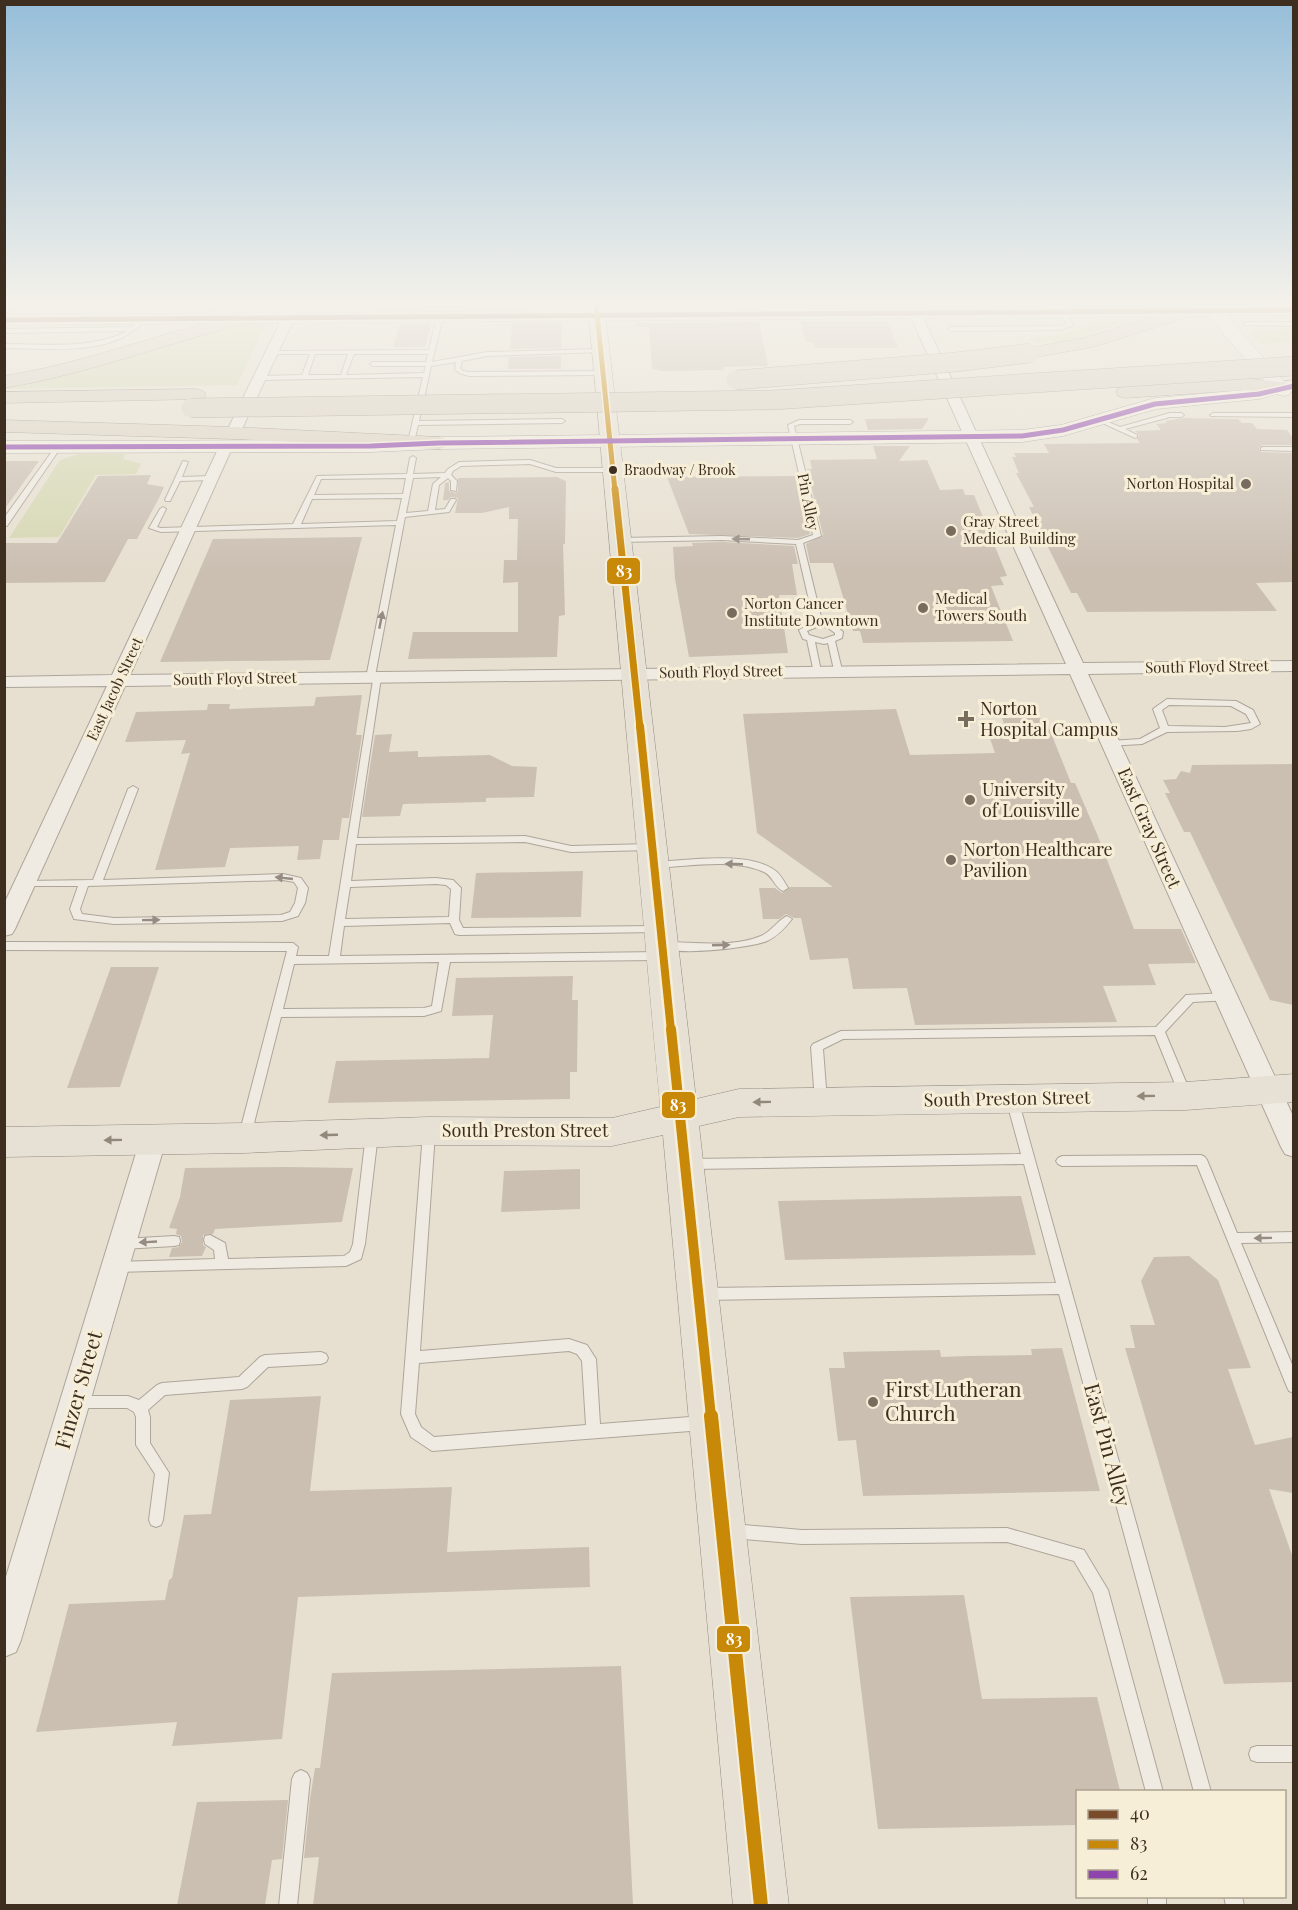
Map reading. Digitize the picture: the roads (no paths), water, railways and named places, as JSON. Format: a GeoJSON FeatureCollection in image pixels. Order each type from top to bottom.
{"type":"FeatureCollection","features":[{"type":"Feature","properties":{"kind":"highway"},"geometry":{"type":"LineString","coordinates":[[4,411],[440,393]]}},
{"type":"Feature","properties":{"kind":"highway"},"geometry":{"type":"LineString","coordinates":[[635,402],[840,397],[897,393]]}},
{"type":"Feature","properties":{"kind":"highway"},"geometry":{"type":"LineString","coordinates":[[4,398],[194,402],[937,404],[1107,393]]}},
{"type":"Feature","properties":{"kind":"highway"},"geometry":{"type":"LineString","coordinates":[[4,426],[229,440],[439,442]]}},
{"type":"Feature","properties":{"kind":"main road"},"geometry":{"type":"LineString","coordinates":[[605,393],[680,1117],[709,1423],[761,1905]]}},
{"type":"Feature","properties":{"kind":"main road","name":"South Preston Street"},"geometry":{"type":"LineString","coordinates":[[4,1142],[244,1138],[429,1131],[612,1132],[740,1103],[1186,1096],[1280,1088]]}},
{"type":"Feature","properties":{"kind":"street","name":"East Jacob Street"},"geometry":{"type":"LineString","coordinates":[[4,928],[211,478],[253,393]]}},
{"type":"Feature","properties":{"kind":"street","name":"East Gray Street"},"geometry":{"type":"LineString","coordinates":[[951,393],[1226,997],[1280,1088],[1293,1147]]}},
{"type":"Feature","properties":{"kind":"street"},"geometry":{"type":"LineString","coordinates":[[439,442],[794,440],[971,437],[1051,433],[1155,404],[1262,393]]}},
{"type":"Feature","properties":{"kind":"street"},"geometry":{"type":"LineString","coordinates":[[4,447],[229,440]]}},
{"type":"Feature","properties":{"kind":"street","name":"South Floyd Street"},"geometry":{"type":"LineString","coordinates":[[4,682],[1293,666]]}},
{"type":"Feature","properties":{"kind":"street","name":"Finzer Street"},"geometry":{"type":"LineString","coordinates":[[4,1640],[153,1140]]}},
{"type":"Feature","properties":{"kind":"lane"},"geometry":{"type":"LineString","coordinates":[[334,959],[374,678],[424,393]]}},
{"type":"Feature","properties":{"kind":"lane"},"geometry":{"type":"LineString","coordinates":[[1119,429],[1170,415],[1181,415]]}},
{"type":"Feature","properties":{"kind":"lane"},"geometry":{"type":"LineString","coordinates":[[1213,415],[1293,415]]}},
{"type":"Feature","properties":{"kind":"lane"},"geometry":{"type":"LineString","coordinates":[[1099,420],[1135,436]]}},
{"type":"Feature","properties":{"kind":"lane"},"geometry":{"type":"LineString","coordinates":[[414,443],[562,422]]}},
{"type":"Feature","properties":{"kind":"lane"},"geometry":{"type":"LineString","coordinates":[[794,440],[793,423],[850,422]]}},
{"type":"Feature","properties":{"kind":"lane","name":"Pin Alley"},"geometry":{"type":"LineString","coordinates":[[794,440],[817,536],[799,542],[818,624]]}},
{"type":"Feature","properties":{"kind":"lane"},"geometry":{"type":"LineString","coordinates":[[4,524],[58,447]]}},
{"type":"Feature","properties":{"kind":"lane"},"geometry":{"type":"LineString","coordinates":[[1263,449],[1293,449]]}},
{"type":"Feature","properties":{"kind":"lane"},"geometry":{"type":"LineString","coordinates":[[168,500],[185,462]]}},
{"type":"Feature","properties":{"kind":"lane"},"geometry":{"type":"LineString","coordinates":[[431,513],[436,484],[459,464],[530,462],[556,470],[613,470]]}},
{"type":"Feature","properties":{"kind":"lane"},"geometry":{"type":"LineString","coordinates":[[296,526],[319,477],[448,475],[454,482],[454,490]]}},
{"type":"Feature","properties":{"kind":"lane"},"geometry":{"type":"LineString","coordinates":[[178,479],[211,478]]}},
{"type":"Feature","properties":{"kind":"lane"},"geometry":{"type":"LineString","coordinates":[[309,497],[405,496]]}},
{"type":"Feature","properties":{"kind":"lane"},"geometry":{"type":"LineString","coordinates":[[163,508],[153,528],[161,530],[296,526],[401,519],[447,511],[453,500]]}},
{"type":"Feature","properties":{"kind":"lane"},"geometry":{"type":"LineString","coordinates":[[4,503],[19,503]]}},
{"type":"Feature","properties":{"kind":"lane"},"geometry":{"type":"LineString","coordinates":[[620,540],[722,538],[799,542]]}},
{"type":"Feature","properties":{"kind":"lane"},"geometry":{"type":"LineString","coordinates":[[818,624],[831,626],[839,632],[839,636],[831,641],[811,640],[806,637],[803,630],[818,624]]}},
{"type":"Feature","properties":{"kind":"lane"},"geometry":{"type":"LineString","coordinates":[[811,640],[817,671]]}},
{"type":"Feature","properties":{"kind":"lane"},"geometry":{"type":"LineString","coordinates":[[831,641],[838,670]]}},
{"type":"Feature","properties":{"kind":"lane"},"geometry":{"type":"LineString","coordinates":[[1110,744],[1142,741],[1165,729],[1238,728],[1256,724],[1250,712],[1233,703],[1167,702],[1157,709],[1165,729]]}},
{"type":"Feature","properties":{"kind":"lane"},"geometry":{"type":"LineString","coordinates":[[97,883],[133,789]]}},
{"type":"Feature","properties":{"kind":"lane"},"geometry":{"type":"LineString","coordinates":[[352,841],[525,839],[571,849],[751,865],[768,870],[779,879],[783,888]]}},
{"type":"Feature","properties":{"kind":"lane"},"geometry":{"type":"LineString","coordinates":[[26,884],[283,877],[297,880],[303,888],[300,903],[294,914],[282,918],[92,920],[78,917],[75,909],[84,883]]}},
{"type":"Feature","properties":{"kind":"lane"},"geometry":{"type":"LineString","coordinates":[[345,884],[436,880],[449,882],[456,888],[454,920],[459,932],[662,944]]}},
{"type":"Feature","properties":{"kind":"lane"},"geometry":{"type":"LineString","coordinates":[[291,960],[445,958],[662,944],[758,941],[781,929],[787,919]]}},
{"type":"Feature","properties":{"kind":"lane"},"geometry":{"type":"LineString","coordinates":[[339,923],[454,920]]}},
{"type":"Feature","properties":{"kind":"lane"},"geometry":{"type":"LineString","coordinates":[[4,946],[293,947],[244,1138]]}},
{"type":"Feature","properties":{"kind":"lane"},"geometry":{"type":"LineString","coordinates":[[277,1013],[424,1012],[437,1008],[445,958]]}},
{"type":"Feature","properties":{"kind":"lane"},"geometry":{"type":"LineString","coordinates":[[821,1102],[817,1047],[841,1035],[1159,1031],[1190,998],[1226,997]]}},
{"type":"Feature","properties":{"kind":"lane"},"geometry":{"type":"LineString","coordinates":[[1159,1031],[1186,1096]]}},
{"type":"Feature","properties":{"kind":"lane","name":"East Pin Alley"},"geometry":{"type":"LineString","coordinates":[[1011,1098],[1203,1790]]}},
{"type":"Feature","properties":{"kind":"lane"},"geometry":{"type":"LineString","coordinates":[[429,1131],[408,1414],[416,1432],[432,1444],[709,1423]]}},
{"type":"Feature","properties":{"kind":"lane"},"geometry":{"type":"LineString","coordinates":[[118,1256],[222,1265],[346,1261],[356,1255],[372,1133]]}},
{"type":"Feature","properties":{"kind":"lane"},"geometry":{"type":"LineString","coordinates":[[684,1164],[1028,1159]]}},
{"type":"Feature","properties":{"kind":"lane"},"geometry":{"type":"LineString","coordinates":[[1062,1161],[1201,1160],[1293,1388]]}},
{"type":"Feature","properties":{"kind":"lane"},"geometry":{"type":"LineString","coordinates":[[1233,1239],[1293,1237]]}},
{"type":"Feature","properties":{"kind":"lane"},"geometry":{"type":"LineString","coordinates":[[210,1240],[220,1247],[222,1265]]}},
{"type":"Feature","properties":{"kind":"lane"},"geometry":{"type":"LineString","coordinates":[[118,1256],[174,1241]]}},
{"type":"Feature","properties":{"kind":"lane"},"geometry":{"type":"LineString","coordinates":[[697,1294],[1064,1288]]}},
{"type":"Feature","properties":{"kind":"lane"},"geometry":{"type":"LineString","coordinates":[[411,1358],[569,1345],[582,1349],[589,1359],[593,1431]]}},
{"type":"Feature","properties":{"kind":"lane"},"geometry":{"type":"LineString","coordinates":[[140,1408],[162,1389],[242,1383],[265,1361],[321,1358]]}},
{"type":"Feature","properties":{"kind":"lane"},"geometry":{"type":"LineString","coordinates":[[75,1402],[128,1402],[140,1408],[143,1417],[143,1445],[162,1473],[156,1520]]}},
{"type":"Feature","properties":{"kind":"lane"},"geometry":{"type":"LineString","coordinates":[[722,1530],[802,1537],[1007,1535],[1079,1555],[1100,1590],[1155,1790]]}},
{"type":"Feature","properties":{"kind":"lane"},"geometry":{"type":"LineString","coordinates":[[1257,1754],[1293,1754]]}},
{"type":"Feature","properties":{"kind":"lane"},"geometry":{"type":"LineString","coordinates":[[288,1905],[301,1779]]}},
{"type":"Feature","properties":{"kind":"place","name":"Braodway / Brook"},"geometry":{"type":"Point","coordinates":[613,470]}},
{"type":"Feature","properties":{"kind":"place","name":"Norton Hospital"},"geometry":{"type":"Point","coordinates":[1246,484]}},
{"type":"Feature","properties":{"kind":"place","name":"Gray Street Medical Building"},"geometry":{"type":"Point","coordinates":[951,531]}},
{"type":"Feature","properties":{"kind":"place","name":"Medical Towers South"},"geometry":{"type":"Point","coordinates":[923,608]}},
{"type":"Feature","properties":{"kind":"place","name":"Norton Cancer Institute Downtown"},"geometry":{"type":"Point","coordinates":[732,613]}},
{"type":"Feature","properties":{"kind":"place","name":"Norton Hospital Campus"},"geometry":{"type":"Point","coordinates":[966,719]}},
{"type":"Feature","properties":{"kind":"place","name":"University of Louisville"},"geometry":{"type":"Point","coordinates":[970,800]}},
{"type":"Feature","properties":{"kind":"place","name":"Norton Healthcare Pavilion"},"geometry":{"type":"Point","coordinates":[951,860]}},
{"type":"Feature","properties":{"kind":"place","name":"First Lutheran Church"},"geometry":{"type":"Point","coordinates":[873,1402]}}]}
